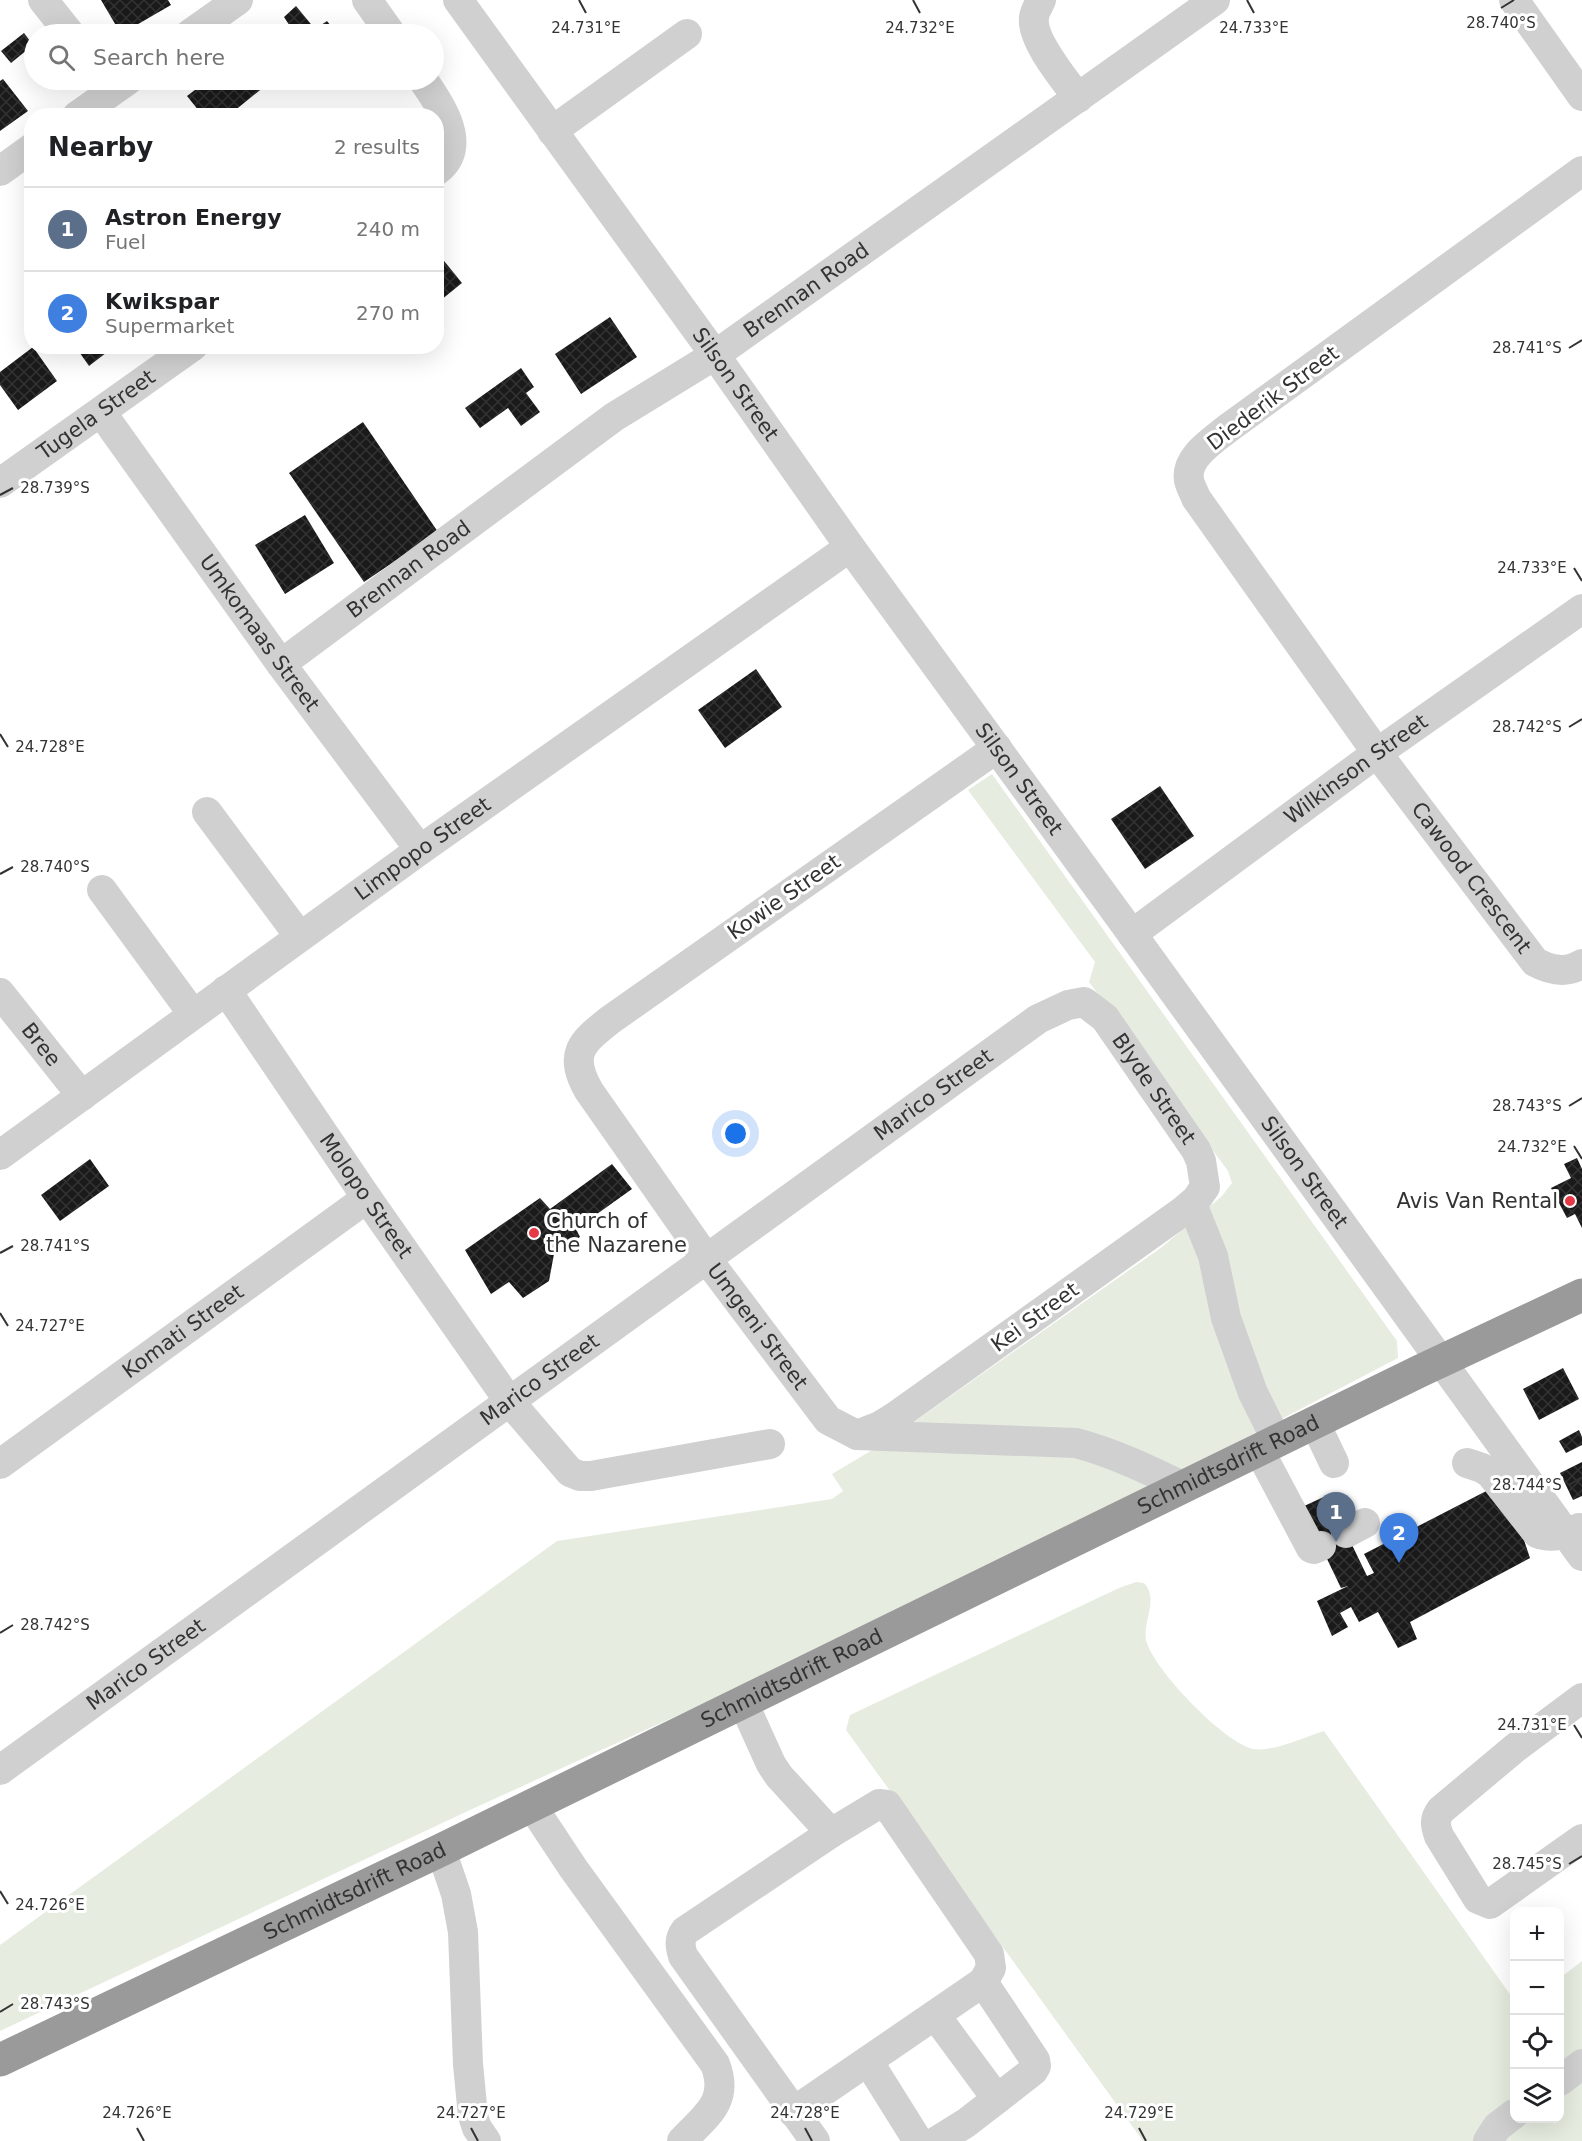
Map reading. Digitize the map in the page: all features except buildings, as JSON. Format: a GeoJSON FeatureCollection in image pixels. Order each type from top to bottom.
{"type":"FeatureCollection","features":[{"type":"Feature","properties":{"kind":"highway","name":"Schmidtsdrift Road"},"geometry":{"type":"LineString","coordinates":[[0,2060],[532,1806],[1268,1445],[1582,1295]]}},
{"type":"Feature","properties":{"kind":"street"},"geometry":{"type":"LineString","coordinates":[[43,0],[62,24]]}},
{"type":"Feature","properties":{"kind":"street"},"geometry":{"type":"LineString","coordinates":[[204,24],[238,0]]}},
{"type":"Feature","properties":{"kind":"street"},"geometry":{"type":"LineString","coordinates":[[367,0],[384,24]]}},
{"type":"Feature","properties":{"kind":"street","name":"Silson Street"},"geometry":{"type":"LineString","coordinates":[[458,0],[715,355],[850,547],[1440,1362],[1577,1539]]}},
{"type":"Feature","properties":{"kind":"street"},"geometry":{"type":"LineString","coordinates":[[1041,0],[1034,17],[1035,28],[1057,69],[1078,98]]}},
{"type":"Feature","properties":{"kind":"street","name":"Brennan Road"},"geometry":{"type":"LineString","coordinates":[[281,663],[614,417],[715,355],[1215,0]]}},
{"type":"Feature","properties":{"kind":"street"},"geometry":{"type":"LineString","coordinates":[[1514,0],[1582,96]]}},
{"type":"Feature","properties":{"kind":"street"},"geometry":{"type":"LineString","coordinates":[[552,131],[687,34]]}},
{"type":"Feature","properties":{"kind":"street"},"geometry":{"type":"LineString","coordinates":[[86,108],[108,90]]}},
{"type":"Feature","properties":{"kind":"street"},"geometry":{"type":"LineString","coordinates":[[430,90],[442,108]]}},
{"type":"Feature","properties":{"kind":"street"},"geometry":{"type":"LineString","coordinates":[[444,113],[451,134],[452,152],[444,164]]}},
{"type":"Feature","properties":{"kind":"street"},"geometry":{"type":"LineString","coordinates":[[0,171],[24,154]]}},
{"type":"Feature","properties":{"kind":"street","name":"Diederik Street"},"geometry":{"type":"LineString","coordinates":[[1377,753],[1196,498],[1189,482],[1190,464],[1227,429],[1582,171]]}},
{"type":"Feature","properties":{"kind":"street","name":"Tugela Street"},"geometry":{"type":"LineString","coordinates":[[0,483],[182,354]]}},
{"type":"Feature","properties":{"kind":"street","name":"Umkomaas Street"},"geometry":{"type":"LineString","coordinates":[[101,412],[281,663],[420,850]]}},
{"type":"Feature","properties":{"kind":"street","name":"Limpopo Street"},"geometry":{"type":"LineString","coordinates":[[0,1155],[420,850],[850,547]]}},
{"type":"Feature","properties":{"kind":"street","name":"Wilkinson Street"},"geometry":{"type":"LineString","coordinates":[[1132,934],[1377,753],[1582,609]]}},
{"type":"Feature","properties":{"kind":"street","name":"Kowie Street"},"geometry":{"type":"LineString","coordinates":[[580,1054],[587,1038],[610,1020],[997,748]]}},
{"type":"Feature","properties":{"kind":"street","name":"Cawood Crescent"},"geometry":{"type":"LineString","coordinates":[[1377,753],[1535,962],[1556,971],[1582,964]]}},
{"type":"Feature","properties":{"kind":"street"},"geometry":{"type":"LineString","coordinates":[[207,812],[300,937]]}},
{"type":"Feature","properties":{"kind":"street"},"geometry":{"type":"LineString","coordinates":[[102,890],[193,1014]]}},
{"type":"Feature","properties":{"kind":"street","name":"Molopo Street"},"geometry":{"type":"LineString","coordinates":[[226,990],[367,1198],[510,1401],[570,1472],[579,1476],[591,1476],[770,1444]]}},
{"type":"Feature","properties":{"kind":"street","name":"Bree"},"geometry":{"type":"LineString","coordinates":[[0,993],[82,1096]]}},
{"type":"Feature","properties":{"kind":"street","name":"Blyde Street"},"geometry":{"type":"LineString","coordinates":[[1084,1002],[1105,1018],[1196,1150],[1201,1161],[1199,1196],[1226,1318],[1268,1445],[1311,1548],[1314,1549],[1344,1534]]}},
{"type":"Feature","properties":{"kind":"street","name":"Marico Street"},"geometry":{"type":"LineString","coordinates":[[0,1770],[1038,1019],[1068,1005],[1084,1002]]}},
{"type":"Feature","properties":{"kind":"street","name":"Umgeni Street"},"geometry":{"type":"LineString","coordinates":[[580,1054],[578,1067],[580,1076],[706,1258],[828,1420],[857,1435]]}},
{"type":"Feature","properties":{"kind":"street","name":"Kei Street"},"geometry":{"type":"LineString","coordinates":[[857,1435],[880,1426],[896,1416],[1199,1196]]}},
{"type":"Feature","properties":{"kind":"street","name":"Komati Street"},"geometry":{"type":"LineString","coordinates":[[0,1464],[367,1198]]}},
{"type":"Feature","properties":{"kind":"street"},"geometry":{"type":"LineString","coordinates":[[1316,1423],[1334,1463]]}},
{"type":"Feature","properties":{"kind":"street"},"geometry":{"type":"LineString","coordinates":[[857,1435],[1076,1443],[1097,1448],[1184,1486]]}},
{"type":"Feature","properties":{"kind":"street"},"geometry":{"type":"LineString","coordinates":[[1467,1463],[1490,1473],[1537,1533],[1577,1539]]}},
{"type":"Feature","properties":{"kind":"street"},"geometry":{"type":"LineString","coordinates":[[1582,1698],[1500,1760],[1441,1810],[1436,1817],[1439,1836],[1478,1899],[1490,1904],[1582,1839]]}},
{"type":"Feature","properties":{"kind":"street"},"geometry":{"type":"LineString","coordinates":[[743,1702],[771,1764],[779,1776],[831,1833]]}},
{"type":"Feature","properties":{"kind":"street"},"geometry":{"type":"LineString","coordinates":[[794,2112],[983,1982],[991,1968],[989,1954],[887,1805],[879,1803],[831,1833],[685,1931],[681,1936],[680,1946],[683,1956],[794,2112],[815,2141]]}},
{"type":"Feature","properties":{"kind":"street"},"geometry":{"type":"LineString","coordinates":[[532,1806],[573,1868],[715,2064],[720,2078],[720,2093],[714,2107],[682,2141]]}},
{"type":"Feature","properties":{"kind":"street"},"geometry":{"type":"LineString","coordinates":[[441,1850],[456,1894],[463,1932],[468,2064],[473,2116],[477,2128],[486,2141]]}},
{"type":"Feature","properties":{"kind":"street"},"geometry":{"type":"LineString","coordinates":[[937,2141],[966,2123],[1033,2071],[1035,2063],[983,1982]]}},
{"type":"Feature","properties":{"kind":"street"},"geometry":{"type":"LineString","coordinates":[[935,2015],[997,2099]]}},
{"type":"Feature","properties":{"kind":"street"},"geometry":{"type":"LineString","coordinates":[[868,2061],[918,2141]]}},
{"type":"Feature","properties":{"kind":"street"},"geometry":{"type":"LineString","coordinates":[[1564,2078],[1582,2064]]}},
{"type":"Feature","properties":{"kind":"street"},"geometry":{"type":"LineString","coordinates":[[1488,2141],[1497,2127],[1510,2118]]}},
{"type":"Feature","properties":{"kind":"shaded area"},"geometry":{"type":"Polygon","coordinates":[[[992,774],[1397,1341],[1398,1358],[1203,1460],[755,1680],[470,1810],[0,2031],[0,1945],[557,1541],[832,1499],[843,1491],[832,1474],[884,1443],[1162,1247],[1222,1196],[1232,1183],[1228,1171],[1089,982],[1095,962],[968,790],[992,774]]]}},
{"type":"Feature","properties":{"kind":"shaded area"},"geometry":{"type":"Polygon","coordinates":[[[1136,1582],[1144,1583],[1150,1596],[1146,1640],[1151,1653],[1175,1686],[1226,1734],[1254,1749],[1262,1749],[1280,1746],[1324,1731],[1510,1994],[1510,2123],[1564,2123],[1564,1975],[1582,1961],[1582,2141],[1143,2141],[846,1730],[850,1715],[1136,1582]]]}},
{"type":"Feature","properties":{"kind":"place","name":"Avis Van Rental"},"geometry":{"type":"Point","coordinates":[1570,1201]}},
{"type":"Feature","properties":{"kind":"place","name":"Church of the Nazarene"},"geometry":{"type":"Point","coordinates":[534,1233]}},
{"type":"Feature","properties":{"kind":"place","name":"Astron Energy"},"geometry":{"type":"Point","coordinates":[1336,1542]}},
{"type":"Feature","properties":{"kind":"place","name":"Kwikspar"},"geometry":{"type":"Point","coordinates":[1399,1563]}}]}
